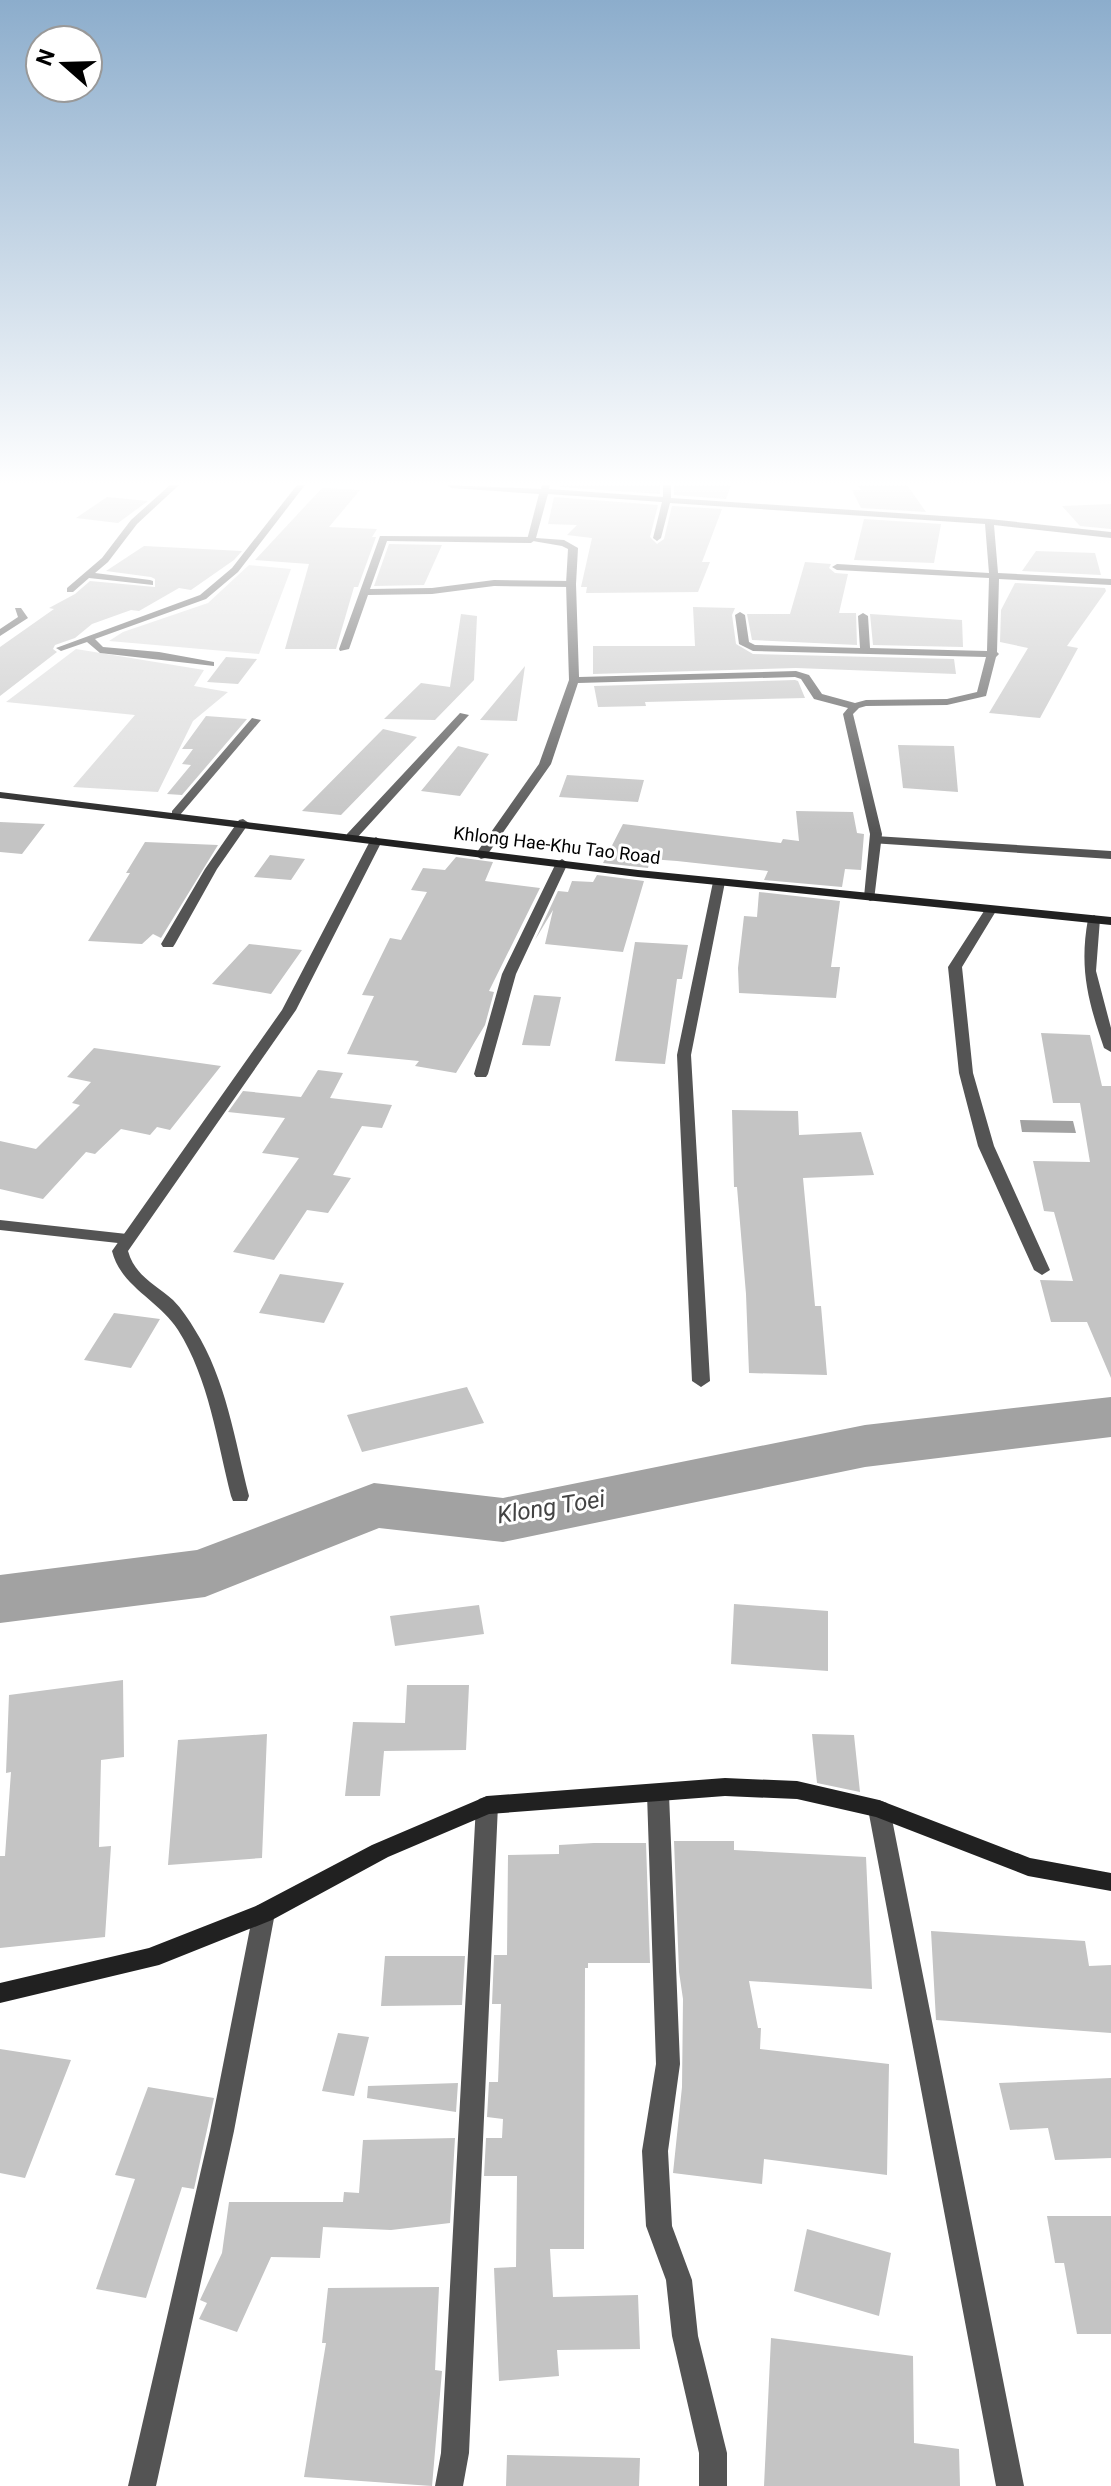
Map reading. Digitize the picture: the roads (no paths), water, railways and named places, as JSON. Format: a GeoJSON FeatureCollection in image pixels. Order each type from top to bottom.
{"type":"FeatureCollection","features":[{"type":"Feature","properties":{"kind":"street"},"geometry":{"type":"LineString","coordinates":[[61,648],[192,601]]}},
{"type":"Feature","properties":{"kind":"street"},"geometry":{"type":"LineString","coordinates":[[344,649],[360,601]]}},
{"type":"Feature","properties":{"kind":"street"},"geometry":{"type":"LineString","coordinates":[[481,855],[545,764],[574,680],[572,601]]}},
{"type":"Feature","properties":{"kind":"street"},"geometry":{"type":"LineString","coordinates":[[574,680],[796,674],[805,677],[815,697],[855,706],[947,702],[982,694],[994,654],[995,601]]}},
{"type":"Feature","properties":{"kind":"street"},"geometry":{"type":"LineString","coordinates":[[0,633],[23,618],[18,610]]}},
{"type":"Feature","properties":{"kind":"street"},"geometry":{"type":"LineString","coordinates":[[740,615],[747,647],[994,654]]}},
{"type":"Feature","properties":{"kind":"street"},"geometry":{"type":"LineString","coordinates":[[863,616],[865,651]]}},
{"type":"Feature","properties":{"kind":"street"},"geometry":{"type":"LineString","coordinates":[[89,639],[100,650],[159,655],[210,664]]}},
{"type":"Feature","properties":{"kind":"street"},"geometry":{"type":"LineString","coordinates":[[855,706],[848,714],[875,840],[870,897]]}},
{"type":"Feature","properties":{"kind":"street"},"geometry":{"type":"LineString","coordinates":[[351,837],[464,715]]}},
{"type":"Feature","properties":{"kind":"street"},"geometry":{"type":"LineString","coordinates":[[176,813],[256,720]]}},
{"type":"Feature","properties":{"kind":"street","name":"Khlong Hae-Khu Tao Road"},"geometry":{"type":"LineString","coordinates":[[0,795],[176,813],[481,855],[719,882],[1111,921]]}},
{"type":"Feature","properties":{"kind":"street"},"geometry":{"type":"LineString","coordinates":[[168,944],[211,869],[243,823]]}},
{"type":"Feature","properties":{"kind":"street"},"geometry":{"type":"LineString","coordinates":[[875,840],[1111,855]]}},
{"type":"Feature","properties":{"kind":"street"},"geometry":{"type":"LineString","coordinates":[[240,1496],[194,1344],[175,1312],[127,1273],[120,1251],[289,1010],[376,841]]}},
{"type":"Feature","properties":{"kind":"street"},"geometry":{"type":"LineString","coordinates":[[481,1074],[509,974],[562,863]]}},
{"type":"Feature","properties":{"kind":"street"},"geometry":{"type":"LineString","coordinates":[[701,1381],[684,1055],[719,882]]}},
{"type":"Feature","properties":{"kind":"street"},"geometry":{"type":"LineString","coordinates":[[990,911],[955,967],[966,1073],[986,1146],[1042,1270]]}},
{"type":"Feature","properties":{"kind":"street"},"geometry":{"type":"LineString","coordinates":[[1094,919],[1087,954],[1089,984],[1111,1048]]}},
{"type":"Feature","properties":{"kind":"street"},"geometry":{"type":"LineString","coordinates":[[0,1225],[127,1239]]}},
{"type":"Feature","properties":{"kind":"street"},"geometry":{"type":"LineString","coordinates":[[0,1993],[151,1958],[264,1913],[380,1851],[487,1805],[725,1787],[797,1790],[879,1809],[1028,1867],[1111,1882]]}},
{"type":"Feature","properties":{"kind":"street"},"geometry":{"type":"LineString","coordinates":[[658,1794],[668,2064],[655,2151],[659,2226],[679,2280],[685,2336],[713,2453],[713,2486]]}},
{"type":"Feature","properties":{"kind":"street"},"geometry":{"type":"LineString","coordinates":[[449,2486],[455,2453],[487,1805]]}},
{"type":"Feature","properties":{"kind":"street"},"geometry":{"type":"LineString","coordinates":[[879,1809],[1010,2486]]}},
{"type":"Feature","properties":{"kind":"street"},"geometry":{"type":"LineString","coordinates":[[142,2486],[222,2131],[264,1913]]}},
{"type":"Feature","properties":{"kind":"waterway","name":"Klong Toei"},"geometry":{"type":"LineString","coordinates":[[0,1599],[205,1573],[374,1505],[503,1520],[865,1446],[1111,1417]]}}]}
